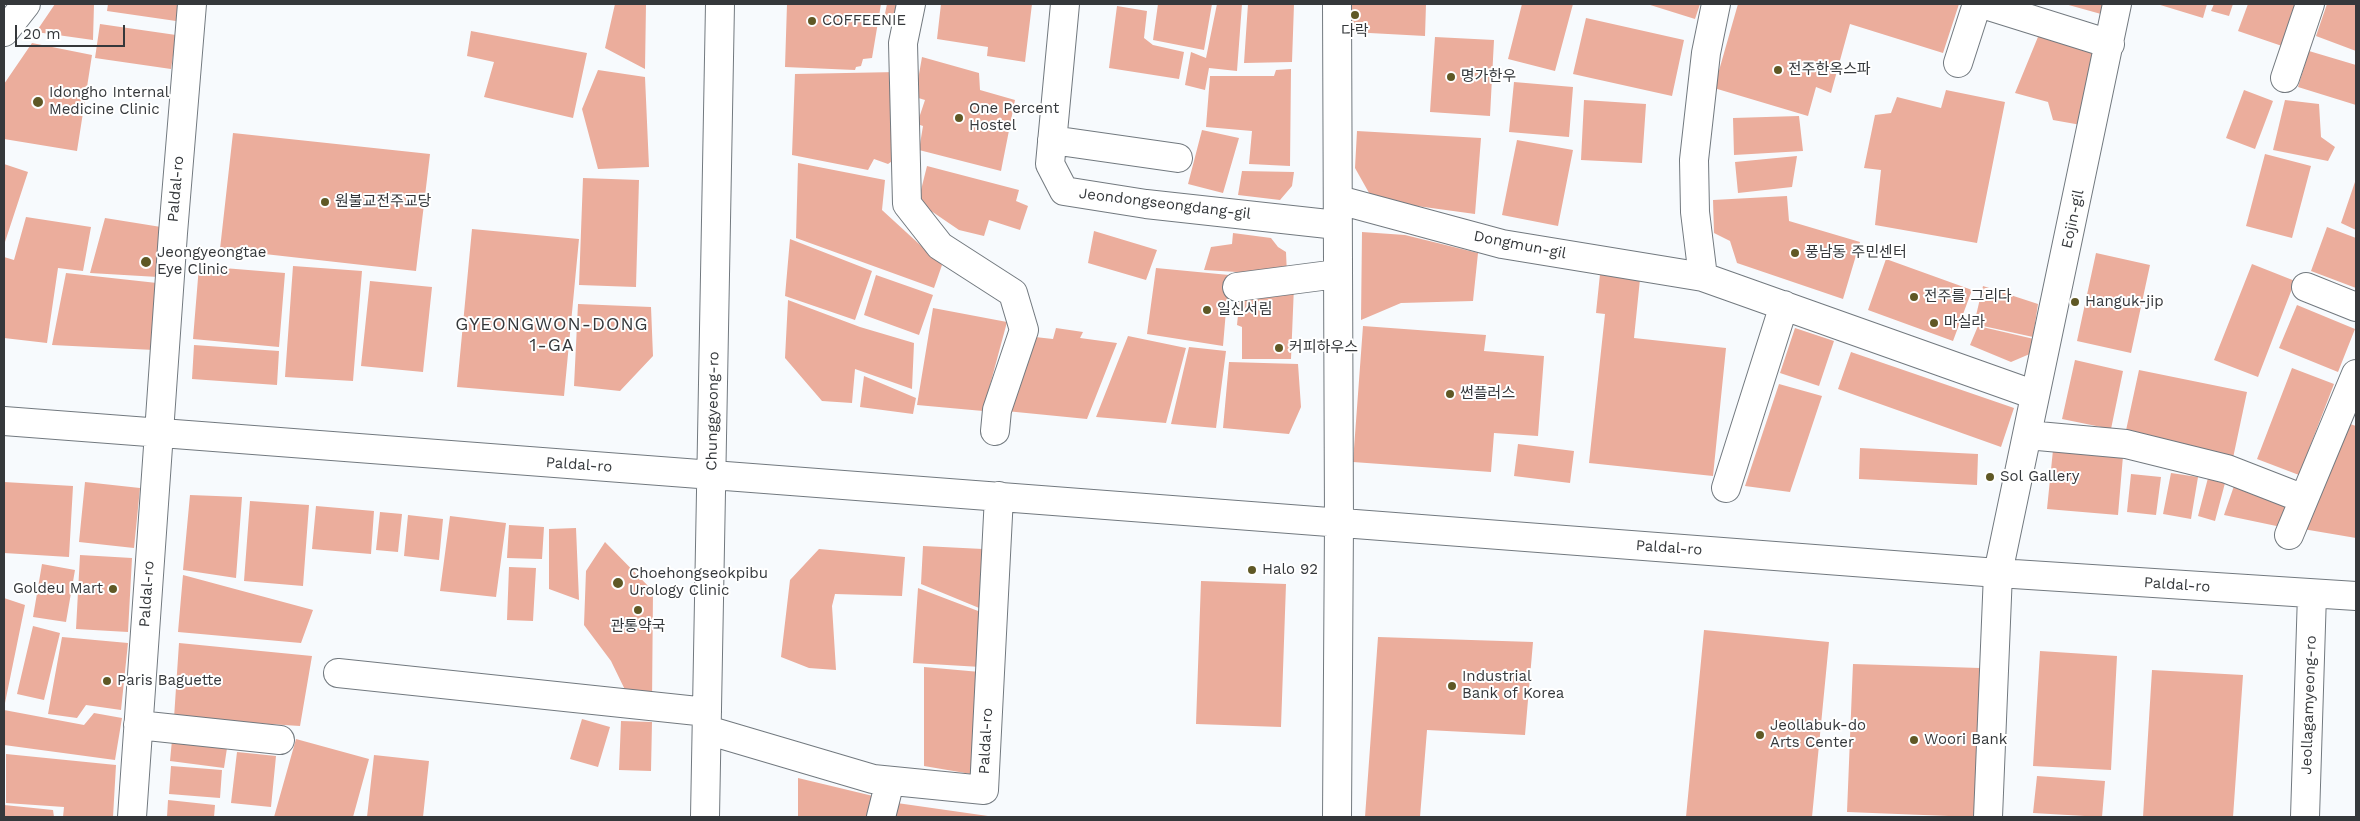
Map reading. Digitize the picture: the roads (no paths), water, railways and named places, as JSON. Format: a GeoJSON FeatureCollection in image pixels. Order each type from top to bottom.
{"type":"FeatureCollection","features":[{"type":"Feature","properties":{"kind":"street"},"geometry":{"type":"LineString","coordinates":[[4,32],[26,4]]}},
{"type":"Feature","properties":{"kind":"street","name":"Paldal-ro"},"geometry":{"type":"LineString","coordinates":[[132,817],[158,434],[192,4]]}},
{"type":"Feature","properties":{"kind":"street","name":"Chunggyeong-ro"},"geometry":{"type":"LineString","coordinates":[[705,817],[720,4]]}},
{"type":"Feature","properties":{"kind":"street"},"geometry":{"type":"LineString","coordinates":[[911,4],[904,43],[907,204],[940,246],[1013,293],[1024,330],[997,410],[995,431]]}},
{"type":"Feature","properties":{"kind":"street","name":"Jeondongseongdang-gil"},"geometry":{"type":"LineString","coordinates":[[1065,4],[1050,164],[1064,191],[1146,204],[1338,212]]}},
{"type":"Feature","properties":{"kind":"street"},"geometry":{"type":"LineString","coordinates":[[1337,4],[1339,523],[1337,817]]}},
{"type":"Feature","properties":{"kind":"street"},"geometry":{"type":"LineString","coordinates":[[1716,4],[1706,53],[1694,160],[1695,212],[1703,277],[2035,395]]}},
{"type":"Feature","properties":{"kind":"street"},"geometry":{"type":"LineString","coordinates":[[1958,63],[1977,4]]}},
{"type":"Feature","properties":{"kind":"street"},"geometry":{"type":"LineString","coordinates":[[1982,4],[2110,44]]}},
{"type":"Feature","properties":{"kind":"street","name":"Eojin-gil"},"geometry":{"type":"LineString","coordinates":[[1998,573],[2118,4]]}},
{"type":"Feature","properties":{"kind":"street"},"geometry":{"type":"LineString","coordinates":[[2285,78],[2310,4]]}},
{"type":"Feature","properties":{"kind":"street"},"geometry":{"type":"LineString","coordinates":[[1052,140],[1178,158]]}},
{"type":"Feature","properties":{"kind":"street","name":"Dongmun-gil"},"geometry":{"type":"LineString","coordinates":[[1338,212],[1502,244],[1703,277]]}},
{"type":"Feature","properties":{"kind":"street"},"geometry":{"type":"LineString","coordinates":[[1237,287],[1337,274]]}},
{"type":"Feature","properties":{"kind":"street"},"geometry":{"type":"LineString","coordinates":[[2306,287],[2356,307]]}},
{"type":"Feature","properties":{"kind":"street"},"geometry":{"type":"LineString","coordinates":[[1726,488],[1784,305]]}},
{"type":"Feature","properties":{"kind":"street"},"geometry":{"type":"LineString","coordinates":[[2289,535],[2356,374]]}},
{"type":"Feature","properties":{"kind":"street","name":"Paldal-ro"},"geometry":{"type":"LineString","coordinates":[[4,421],[1998,573],[2356,596]]}},
{"type":"Feature","properties":{"kind":"street"},"geometry":{"type":"LineString","coordinates":[[2027,436],[2126,444],[2227,470],[2304,499]]}},
{"type":"Feature","properties":{"kind":"street","name":"Paldal-ro"},"geometry":{"type":"LineString","coordinates":[[338,673],[707,721],[873,780],[984,790],[999,496]]}},
{"type":"Feature","properties":{"kind":"street"},"geometry":{"type":"LineString","coordinates":[[1988,817],[1998,573]]}},
{"type":"Feature","properties":{"kind":"street","name":"Jeollagamyeong-ro"},"geometry":{"type":"LineString","coordinates":[[2305,817],[2312,594]]}},
{"type":"Feature","properties":{"kind":"street"},"geometry":{"type":"LineString","coordinates":[[138,725],[280,740]]}},
{"type":"Feature","properties":{"kind":"street"},"geometry":{"type":"LineString","coordinates":[[881,817],[890,781]]}},
{"type":"Feature","properties":{"kind":"place","name":"다락"},"geometry":{"type":"Point","coordinates":[1355,15]}},
{"type":"Feature","properties":{"kind":"place","name":"COFFEENIE"},"geometry":{"type":"Point","coordinates":[812,21]}},
{"type":"Feature","properties":{"kind":"place","name":"전주한옥스파"},"geometry":{"type":"Point","coordinates":[1778,70]}},
{"type":"Feature","properties":{"kind":"place","name":"명가한우"},"geometry":{"type":"Point","coordinates":[1451,77]}},
{"type":"Feature","properties":{"kind":"place","name":"Idongho Internal Medicine Clinic"},"geometry":{"type":"Point","coordinates":[38,102]}},
{"type":"Feature","properties":{"kind":"place","name":"One Percent Hostel"},"geometry":{"type":"Point","coordinates":[959,118]}},
{"type":"Feature","properties":{"kind":"place","name":"원불교전주교당"},"geometry":{"type":"Point","coordinates":[325,202]}},
{"type":"Feature","properties":{"kind":"place","name":"풍남동 주민센터"},"geometry":{"type":"Point","coordinates":[1795,253]}},
{"type":"Feature","properties":{"kind":"place","name":"Jeongyeongtae Eye Clinic"},"geometry":{"type":"Point","coordinates":[146,262]}},
{"type":"Feature","properties":{"kind":"place","name":"전주를 그리다"},"geometry":{"type":"Point","coordinates":[1914,297]}},
{"type":"Feature","properties":{"kind":"place","name":"Hanguk-jip"},"geometry":{"type":"Point","coordinates":[2075,302]}},
{"type":"Feature","properties":{"kind":"place","name":"일신서림"},"geometry":{"type":"Point","coordinates":[1207,310]}},
{"type":"Feature","properties":{"kind":"place","name":"마실라"},"geometry":{"type":"Point","coordinates":[1934,323]}},
{"type":"Feature","properties":{"kind":"place","name":"커피하우스"},"geometry":{"type":"Point","coordinates":[1279,348]}},
{"type":"Feature","properties":{"kind":"place","name":"썬플러스"},"geometry":{"type":"Point","coordinates":[1450,394]}},
{"type":"Feature","properties":{"kind":"place","name":"Sol Gallery"},"geometry":{"type":"Point","coordinates":[1990,477]}},
{"type":"Feature","properties":{"kind":"place","name":"Halo 92"},"geometry":{"type":"Point","coordinates":[1252,570]}},
{"type":"Feature","properties":{"kind":"place","name":"Choehongseokpibu Urology Clinic"},"geometry":{"type":"Point","coordinates":[618,583]}},
{"type":"Feature","properties":{"kind":"place","name":"Goldeu Mart"},"geometry":{"type":"Point","coordinates":[113,589]}},
{"type":"Feature","properties":{"kind":"place","name":"관통약국"},"geometry":{"type":"Point","coordinates":[638,610]}},
{"type":"Feature","properties":{"kind":"place","name":"Paris Baguette"},"geometry":{"type":"Point","coordinates":[107,681]}},
{"type":"Feature","properties":{"kind":"place","name":"Industrial Bank of Korea"},"geometry":{"type":"Point","coordinates":[1452,686]}},
{"type":"Feature","properties":{"kind":"place","name":"Jeollabuk-do Arts Center"},"geometry":{"type":"Point","coordinates":[1760,735]}},
{"type":"Feature","properties":{"kind":"place","name":"Woori Bank"},"geometry":{"type":"Point","coordinates":[1914,740]}},
{"type":"Feature","properties":{"kind":"district","name":"GYEONGWON-DONG 1-GA"},"geometry":{"type":"Point","coordinates":[552,335]}}]}
